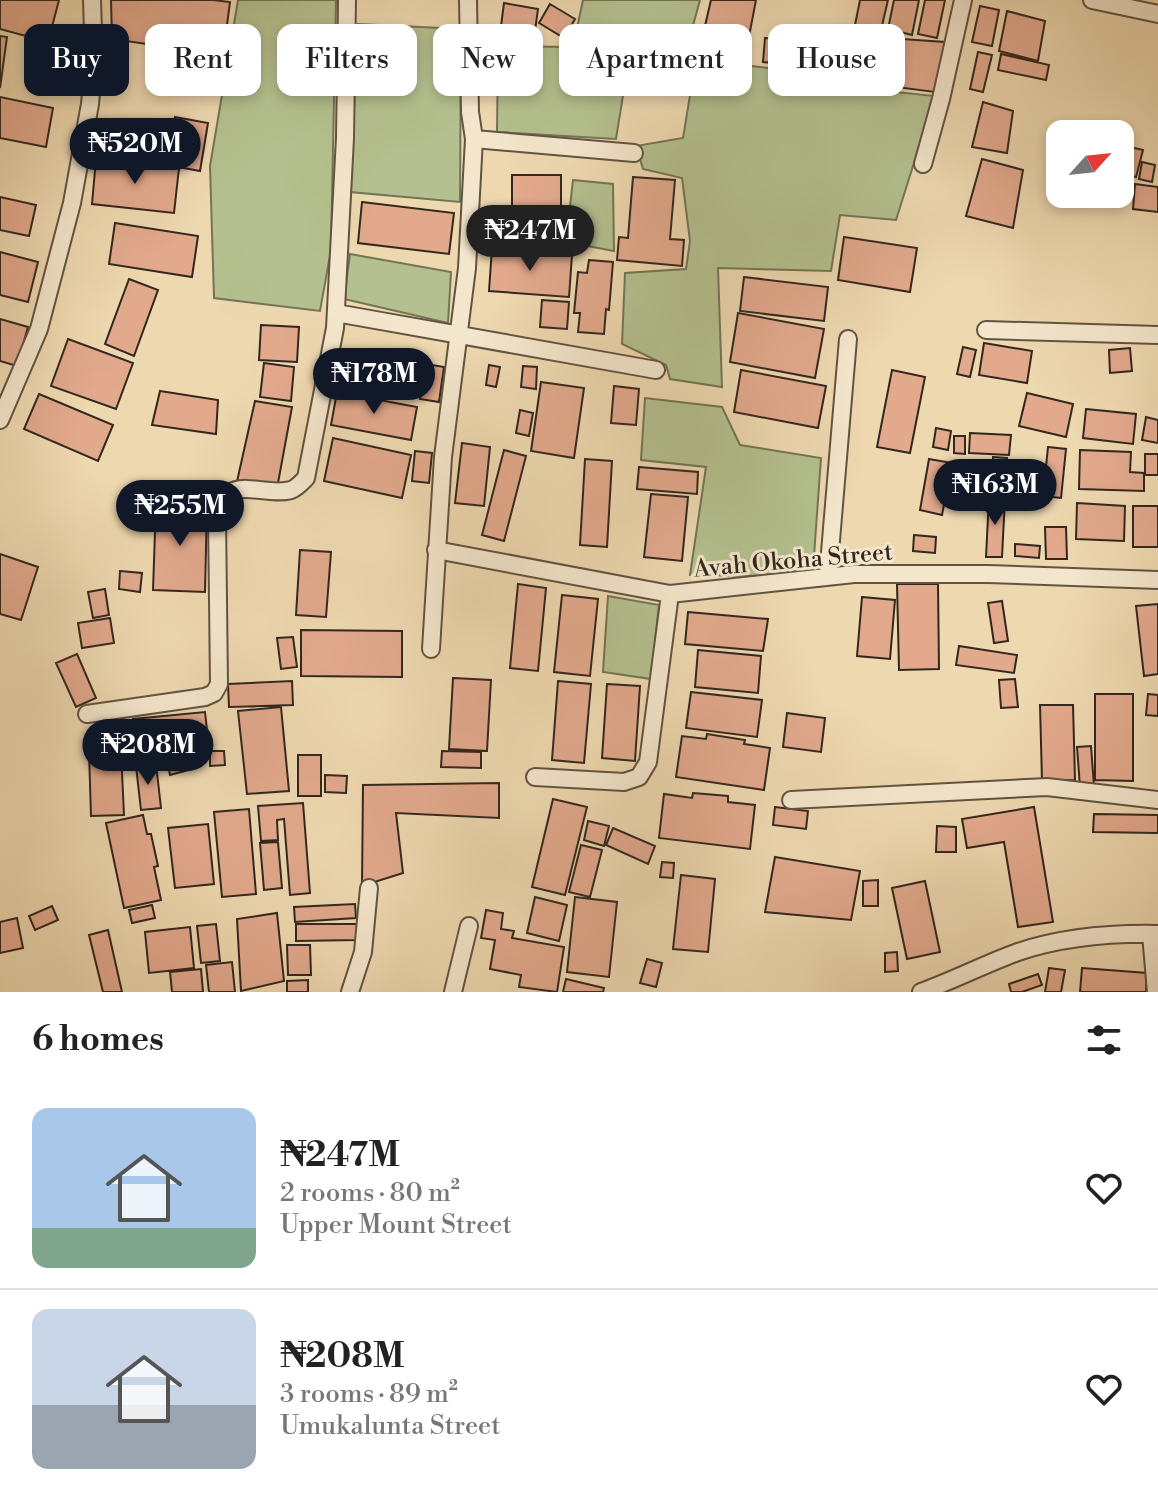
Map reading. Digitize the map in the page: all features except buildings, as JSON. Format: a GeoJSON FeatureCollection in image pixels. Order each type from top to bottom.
{"type":"FeatureCollection","features":[{"type":"Feature","properties":{"kind":"street"},"geometry":{"type":"LineString","coordinates":[[0,420],[39,329],[72,203],[92,90],[95,28],[92,0]]}},
{"type":"Feature","properties":{"kind":"street"},"geometry":{"type":"LineString","coordinates":[[87,714],[205,697],[214,693],[219,684],[219,503],[225,495],[244,489],[288,491],[306,478],[336,313],[345,138],[347,0]]}},
{"type":"Feature","properties":{"kind":"street"},"geometry":{"type":"LineString","coordinates":[[431,649],[443,457],[467,268],[474,139],[470,112],[468,0]]}},
{"type":"Feature","properties":{"kind":"street"},"geometry":{"type":"LineString","coordinates":[[923,164],[963,0]]}},
{"type":"Feature","properties":{"kind":"street"},"geometry":{"type":"LineString","coordinates":[[1092,0],[1158,14]]}},
{"type":"Feature","properties":{"kind":"street"},"geometry":{"type":"LineString","coordinates":[[474,139],[634,153]]}},
{"type":"Feature","properties":{"kind":"street"},"geometry":{"type":"LineString","coordinates":[[336,313],[656,370]]}},
{"type":"Feature","properties":{"kind":"street"},"geometry":{"type":"LineString","coordinates":[[986,330],[1158,335]]}},
{"type":"Feature","properties":{"kind":"street"},"geometry":{"type":"LineString","coordinates":[[828,576],[848,339]]}},
{"type":"Feature","properties":{"kind":"street","name":"Avah Okoha Street"},"geometry":{"type":"LineString","coordinates":[[436,550],[670,594],[828,576],[974,574],[1158,580]]}},
{"type":"Feature","properties":{"kind":"street"},"geometry":{"type":"LineString","coordinates":[[535,777],[624,782],[639,777],[648,762],[670,594]]}},
{"type":"Feature","properties":{"kind":"street"},"geometry":{"type":"LineString","coordinates":[[791,800],[1047,787],[1158,800]]}},
{"type":"Feature","properties":{"kind":"street"},"geometry":{"type":"LineString","coordinates":[[350,992],[363,952],[369,888]]}},
{"type":"Feature","properties":{"kind":"street"},"geometry":{"type":"LineString","coordinates":[[453,992],[469,926]]}},
{"type":"Feature","properties":{"kind":"street"},"geometry":{"type":"LineString","coordinates":[[921,992],[957,986],[1018,952],[1070,940],[1124,933],[1154,934],[1156,992]]}},
{"type":"Feature","properties":{"kind":"green space"},"geometry":{"type":"Polygon","coordinates":[[[238,0],[336,0],[336,24],[277,24],[277,96],[334,96],[331,250],[320,311],[214,298],[210,166],[222,96],[261,96],[261,24],[234,24],[238,0]]]}},
{"type":"Feature","properties":{"kind":"green space"},"geometry":{"type":"Polygon","coordinates":[[[583,0],[700,0],[693,24],[578,24],[583,0]]]}},
{"type":"Feature","properties":{"kind":"green space"},"geometry":{"type":"Polygon","coordinates":[[[417,27],[433,28],[433,96],[461,96],[460,202],[350,192],[355,96],[417,96],[417,27]]]}},
{"type":"Feature","properties":{"kind":"green space"},"geometry":{"type":"Polygon","coordinates":[[[543,47],[559,47],[559,96],[623,96],[616,139],[497,132],[497,96],[543,96],[543,47]]]}},
{"type":"Feature","properties":{"kind":"green space"},"geometry":{"type":"Polygon","coordinates":[[[752,66],[768,68],[768,96],[905,96],[905,93],[935,96],[896,220],[840,215],[831,271],[718,268],[722,387],[670,379],[666,365],[622,344],[625,273],[686,269],[690,241],[682,178],[643,169],[636,146],[683,138],[690,96],[752,96],[752,66]]]}},
{"type":"Feature","properties":{"kind":"green space"},"geometry":{"type":"Polygon","coordinates":[[[573,180],[613,184],[614,251],[566,242],[573,180]]]}},
{"type":"Feature","properties":{"kind":"green space"},"geometry":{"type":"Polygon","coordinates":[[[350,254],[451,272],[448,323],[344,299],[350,254]]]}},
{"type":"Feature","properties":{"kind":"green space"},"geometry":{"type":"Polygon","coordinates":[[[645,398],[722,407],[740,445],[821,458],[813,570],[765,576],[690,575],[706,467],[641,460],[645,398]]]}},
{"type":"Feature","properties":{"kind":"green space"},"geometry":{"type":"Polygon","coordinates":[[[608,596],[659,605],[651,679],[603,672],[608,596]]]}}]}
